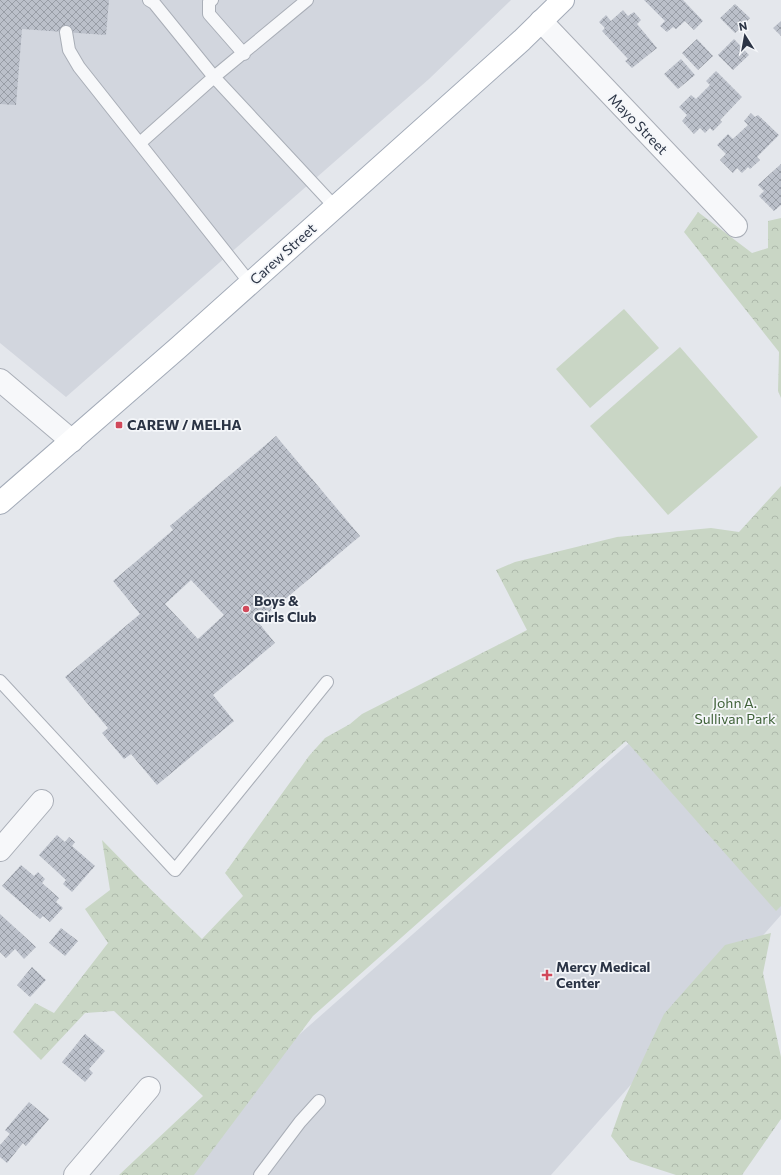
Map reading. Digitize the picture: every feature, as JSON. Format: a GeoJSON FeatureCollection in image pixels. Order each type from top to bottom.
{"type":"FeatureCollection","features":[{"type":"Feature","properties":{"kind":"main road","name":"Carew Street"},"geometry":{"type":"LineString","coordinates":[[0,503],[250,283],[563,0]]}},
{"type":"Feature","properties":{"kind":"street","name":"Mayo Street"},"geometry":{"type":"LineString","coordinates":[[541,21],[736,226]]}},
{"type":"Feature","properties":{"kind":"street"},"geometry":{"type":"LineString","coordinates":[[0,380],[72,441]]}},
{"type":"Feature","properties":{"kind":"street"},"geometry":{"type":"LineString","coordinates":[[0,850],[42,801]]}},
{"type":"Feature","properties":{"kind":"street"},"geometry":{"type":"LineString","coordinates":[[74,1175],[149,1088]]}},
{"type":"Feature","properties":{"kind":"lane"},"geometry":{"type":"LineString","coordinates":[[149,0],[154,3],[214,77],[335,207]]}},
{"type":"Feature","properties":{"kind":"lane"},"geometry":{"type":"LineString","coordinates":[[212,0],[209,2],[209,14],[244,54]]}},
{"type":"Feature","properties":{"kind":"lane"},"geometry":{"type":"LineString","coordinates":[[140,143],[214,77],[244,54],[307,0]]}},
{"type":"Feature","properties":{"kind":"lane"},"geometry":{"type":"LineString","coordinates":[[66,32],[69,50],[79,67],[250,283]]}},
{"type":"Feature","properties":{"kind":"lane"},"geometry":{"type":"LineString","coordinates":[[0,680],[175,870],[327,682]]}},
{"type":"Feature","properties":{"kind":"lane"},"geometry":{"type":"LineString","coordinates":[[260,1175],[300,1122],[319,1101]]}},
{"type":"Feature","properties":{"kind":"shaded area"},"geometry":{"type":"Polygon","coordinates":[[[0,0],[511,0],[429,79],[66,397],[0,343],[0,0]]]}},
{"type":"Feature","properties":{"kind":"shaded area","name":"Mercy Medical Center"},"geometry":{"type":"Polygon","coordinates":[[[670,707],[781,835],[781,915],[551,1175],[176,1175],[275,1056],[670,707]]]}},
{"type":"Feature","properties":{"kind":"green space"},"geometry":{"type":"Polygon","coordinates":[[[698,212],[752,253],[768,248],[768,221],[781,218],[781,398],[778,391],[779,352],[684,232],[698,212]]]}},
{"type":"Feature","properties":{"kind":"green space"},"geometry":{"type":"Polygon","coordinates":[[[624,309],[659,348],[590,408],[556,369],[624,309]]]}},
{"type":"Feature","properties":{"kind":"green space"},"geometry":{"type":"Polygon","coordinates":[[[680,347],[758,437],[668,515],[590,426],[680,347]]]}},
{"type":"Feature","properties":{"kind":"green space","name":"John A. Sullivan Park"},"geometry":{"type":"Polygon","coordinates":[[[781,486],[781,906],[776,911],[626,741],[508,843],[313,1016],[194,1175],[119,1175],[203,1096],[114,1011],[85,1013],[41,1060],[13,1032],[35,1003],[54,1013],[108,943],[85,909],[110,890],[102,840],[202,939],[243,896],[225,873],[309,756],[325,738],[350,724],[362,714],[527,630],[496,570],[515,562],[617,537],[711,528],[739,532],[781,486]]]}},
{"type":"Feature","properties":{"kind":"green space"},"geometry":{"type":"Polygon","coordinates":[[[771,933],[763,973],[781,1057],[781,1119],[742,1175],[676,1175],[630,1160],[611,1136],[623,1102],[664,1014],[725,945],[771,933]]]}},
{"type":"Feature","properties":{"kind":"building"},"geometry":{"type":"Polygon","coordinates":[[[0,0],[109,0],[106,35],[22,29],[16,105],[0,104],[0,0]]]}},
{"type":"Feature","properties":{"kind":"building"},"geometry":{"type":"Polygon","coordinates":[[[644,0],[683,0],[703,21],[694,30],[685,21],[676,29],[673,27],[667,32],[660,26],[665,21],[644,0]]]}},
{"type":"Feature","properties":{"kind":"building"},"geometry":{"type":"Polygon","coordinates":[[[735,4],[750,18],[735,33],[720,18],[735,4]]]}},
{"type":"Feature","properties":{"kind":"building"},"geometry":{"type":"Polygon","coordinates":[[[623,10],[628,16],[634,12],[641,20],[637,24],[657,48],[632,68],[625,61],[628,59],[602,31],[605,28],[599,22],[606,15],[611,21],[623,10]]]}},
{"type":"Feature","properties":{"kind":"building"},"geometry":{"type":"Polygon","coordinates":[[[781,21],[781,36],[773,28],[781,21]]]}},
{"type":"Feature","properties":{"kind":"building"},"geometry":{"type":"Polygon","coordinates":[[[697,39],[713,56],[698,70],[682,53],[697,39]]]}},
{"type":"Feature","properties":{"kind":"building"},"geometry":{"type":"Polygon","coordinates":[[[734,39],[749,55],[733,70],[718,55],[734,39]]]}},
{"type":"Feature","properties":{"kind":"building"},"geometry":{"type":"Polygon","coordinates":[[[681,59],[695,75],[678,89],[664,74],[681,59]]]}},
{"type":"Feature","properties":{"kind":"building"},"geometry":{"type":"Polygon","coordinates":[[[716,71],[742,97],[720,120],[722,122],[713,131],[710,128],[705,133],[700,128],[694,134],[682,121],[687,115],[679,107],[691,95],[696,99],[710,85],[706,81],[716,71]]]}},
{"type":"Feature","properties":{"kind":"building"},"geometry":{"type":"Polygon","coordinates":[[[751,113],[755,117],[758,115],[779,135],[757,157],[760,160],[750,169],[748,167],[742,173],[737,168],[733,173],[720,160],[726,154],[717,145],[728,134],[733,139],[748,125],[744,121],[751,113]]]}},
{"type":"Feature","properties":{"kind":"building"},"geometry":{"type":"Polygon","coordinates":[[[781,164],[781,205],[774,211],[759,196],[764,191],[758,185],[781,164]]]}},
{"type":"Feature","properties":{"kind":"building","name":"Boys & Girls Club"},"geometry":{"type":"Polygon","coordinates":[[[276,436],[360,536],[258,622],[275,643],[213,695],[234,721],[157,785],[131,754],[124,759],[102,733],[108,728],[65,677],[140,614],[113,581],[173,530],[170,526],[276,436]],[[191,580],[165,604],[198,639],[224,615],[191,580]]]}},
{"type":"Feature","properties":{"kind":"building"},"geometry":{"type":"Polygon","coordinates":[[[57,835],[65,842],[69,837],[75,842],[72,846],[95,866],[72,892],[63,884],[66,880],[39,855],[57,835]]]}},
{"type":"Feature","properties":{"kind":"building"},"geometry":{"type":"Polygon","coordinates":[[[21,865],[34,876],[38,872],[45,879],[42,883],[59,898],[56,902],[63,908],[50,922],[43,916],[40,919],[2,886],[21,865]]]}},
{"type":"Feature","properties":{"kind":"building"},"geometry":{"type":"Polygon","coordinates":[[[0,914],[36,947],[24,959],[15,949],[6,958],[0,952],[0,914]]]}},
{"type":"Feature","properties":{"kind":"building"},"geometry":{"type":"Polygon","coordinates":[[[61,928],[78,941],[65,956],[49,943],[61,928]]]}},
{"type":"Feature","properties":{"kind":"building"},"geometry":{"type":"Polygon","coordinates":[[[32,967],[46,980],[30,997],[17,985],[32,967]]]}},
{"type":"Feature","properties":{"kind":"building"},"geometry":{"type":"Polygon","coordinates":[[[85,1034],[105,1051],[89,1069],[93,1073],[85,1082],[62,1062],[85,1034]]]}},
{"type":"Feature","properties":{"kind":"building"},"geometry":{"type":"Polygon","coordinates":[[[29,1102],[49,1119],[26,1146],[23,1143],[7,1163],[0,1157],[0,1145],[10,1134],[5,1130],[29,1102]]]}},
{"type":"Feature","properties":{"kind":"place","name":"CAREW / MELHA"},"geometry":{"type":"Point","coordinates":[119,425]}},
{"type":"Feature","properties":{"kind":"place","name":"Boys & Girls Club"},"geometry":{"type":"Point","coordinates":[246,609]}},
{"type":"Feature","properties":{"kind":"place","name":"Mercy Medical Center"},"geometry":{"type":"Point","coordinates":[547,975]}}]}
